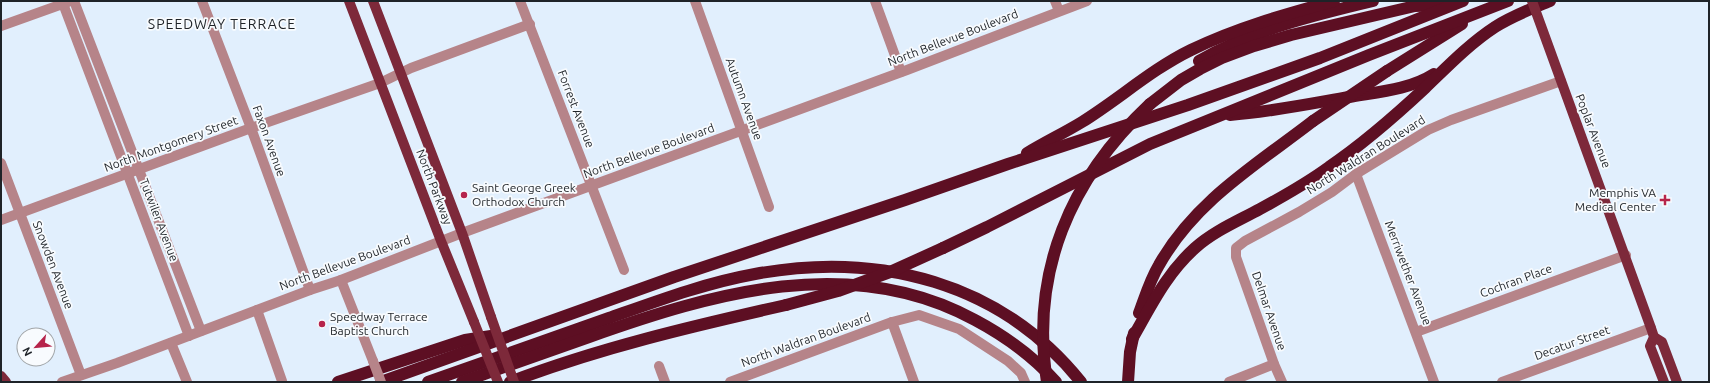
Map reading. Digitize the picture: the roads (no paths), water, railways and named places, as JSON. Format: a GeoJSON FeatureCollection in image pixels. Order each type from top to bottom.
{"type":"FeatureCollection","features":[{"type":"Feature","properties":{"kind":"highway"},"geometry":{"type":"LineString","coordinates":[[1008,164],[1081,123],[1190,50],[1296,11],[1334,1]]}},
{"type":"Feature","properties":{"kind":"highway"},"geometry":{"type":"LineString","coordinates":[[1047,382],[1044,352],[1045,304],[1052,262],[1061,232],[1070,210],[1095,165],[1120,132],[1150,104],[1215,52],[1267,31],[1307,18],[1373,1]]}},
{"type":"Feature","properties":{"kind":"highway"},"geometry":{"type":"LineString","coordinates":[[510,382],[614,347],[695,325],[786,305],[838,291],[890,272],[943,248],[1150,144],[1219,115],[1508,1]]}},
{"type":"Feature","properties":{"kind":"highway"},"geometry":{"type":"LineString","coordinates":[[1132,340],[1162,285],[1173,270],[1196,247],[1217,232],[1293,191],[1330,167],[1372,134],[1443,70],[1494,28],[1509,19],[1550,1]]}},
{"type":"Feature","properties":{"kind":"highway"},"geometry":{"type":"LineString","coordinates":[[381,382],[674,277],[1188,105],[1320,58],[1458,3]]}},
{"type":"Feature","properties":{"kind":"highway"},"geometry":{"type":"LineString","coordinates":[[1198,66],[1254,46],[1292,35],[1415,6],[1458,3]]}},
{"type":"Feature","properties":{"kind":"highway"},"geometry":{"type":"LineString","coordinates":[[1128,382],[1132,340],[1138,315],[1158,267],[1182,230],[1195,214],[1218,193],[1313,121],[1410,55],[1443,36],[1479,12]]}},
{"type":"Feature","properties":{"kind":"highway"},"geometry":{"type":"LineString","coordinates":[[1219,115],[1264,112],[1391,90],[1417,83],[1443,70]]}},
{"type":"Feature","properties":{"kind":"highway"},"geometry":{"type":"LineString","coordinates":[[428,382],[695,289],[748,275],[790,268],[844,266],[915,275],[945,285],[981,301],[1013,319],[1034,335],[1054,352],[1081,382]]}},
{"type":"Feature","properties":{"kind":"highway"},"geometry":{"type":"LineString","coordinates":[[462,382],[628,323],[696,302],[756,289],[822,284],[884,288],[913,294],[944,305],[972,318],[1009,340],[1031,357],[1056,382]]}},
{"type":"Feature","properties":{"kind":"highway"},"geometry":{"type":"LineString","coordinates":[[338,382],[465,340],[520,331]]}},
{"type":"Feature","properties":{"kind":"main road","name":"North Parkway"},"geometry":{"type":"LineString","coordinates":[[349,1],[441,241],[498,382]]}},
{"type":"Feature","properties":{"kind":"main road","name":"North Parkway"},"geometry":{"type":"LineString","coordinates":[[373,1],[462,233],[514,382]]}},
{"type":"Feature","properties":{"kind":"main road","name":"Poplar Avenue"},"geometry":{"type":"LineString","coordinates":[[1532,1],[1560,82],[1626,255],[1652,332],[1662,342],[1677,382]]}},
{"type":"Feature","properties":{"kind":"main road","name":"Poplar Avenue"},"geometry":{"type":"LineString","coordinates":[[1652,332],[1650,346],[1664,382]]}},
{"type":"Feature","properties":{"kind":"main road"},"geometry":{"type":"LineString","coordinates":[[1,376],[6,382]]}},
{"type":"Feature","properties":{"kind":"street","name":"Faxon Avenue"},"geometry":{"type":"LineString","coordinates":[[202,1],[251,128],[310,290]]}},
{"type":"Feature","properties":{"kind":"street","name":"Forrest Avenue"},"geometry":{"type":"LineString","coordinates":[[520,1],[624,270]]}},
{"type":"Feature","properties":{"kind":"street","name":"Autumn Avenue"},"geometry":{"type":"LineString","coordinates":[[695,1],[769,207]]}},
{"type":"Feature","properties":{"kind":"street"},"geometry":{"type":"LineString","coordinates":[[874,1],[901,72]]}},
{"type":"Feature","properties":{"kind":"street"},"geometry":{"type":"LineString","coordinates":[[1055,1],[1059,11]]}},
{"type":"Feature","properties":{"kind":"street","name":"North Bellevue Boulevard"},"geometry":{"type":"LineString","coordinates":[[62,382],[901,72],[1087,1]]}},
{"type":"Feature","properties":{"kind":"street"},"geometry":{"type":"LineString","coordinates":[[1,26],[68,2]]}},
{"type":"Feature","properties":{"kind":"street","name":"Tutwiler Avenue"},"geometry":{"type":"LineString","coordinates":[[68,2],[139,169],[200,331]]}},
{"type":"Feature","properties":{"kind":"street","name":"Tutwiler Avenue"},"geometry":{"type":"LineString","coordinates":[[68,2],[128,174],[189,336]]}},
{"type":"Feature","properties":{"kind":"street","name":"North Montgomery Street"},"geometry":{"type":"LineString","coordinates":[[1,220],[251,128],[380,83],[400,73],[530,24]]}},
{"type":"Feature","properties":{"kind":"street","name":"North Waldran Boulevard"},"geometry":{"type":"LineString","coordinates":[[1236,248],[1245,240],[1332,192],[1356,174],[1428,130],[1450,120],[1560,82]]}},
{"type":"Feature","properties":{"kind":"street","name":"Snowden Avenue"},"geometry":{"type":"LineString","coordinates":[[1,163],[81,376]]}},
{"type":"Feature","properties":{"kind":"street","name":"Merriwether Avenue"},"geometry":{"type":"LineString","coordinates":[[1356,174],[1434,382]]}},
{"type":"Feature","properties":{"kind":"street","name":"Delmar Avenue"},"geometry":{"type":"LineString","coordinates":[[1236,248],[1236,257],[1274,364],[1282,382]]}},
{"type":"Feature","properties":{"kind":"street","name":"Cochran Place"},"geometry":{"type":"LineString","coordinates":[[1416,332],[1626,255]]}},
{"type":"Feature","properties":{"kind":"street"},"geometry":{"type":"LineString","coordinates":[[341,280],[381,382]]}},
{"type":"Feature","properties":{"kind":"street"},"geometry":{"type":"LineString","coordinates":[[257,310],[282,381]]}},
{"type":"Feature","properties":{"kind":"street","name":"North Waldran Boulevard"},"geometry":{"type":"LineString","coordinates":[[730,382],[892,322],[919,315],[959,329],[1008,361],[1021,374],[1025,382]]}},
{"type":"Feature","properties":{"kind":"street"},"geometry":{"type":"LineString","coordinates":[[892,322],[914,382]]}},
{"type":"Feature","properties":{"kind":"street","name":"Decatur Street"},"geometry":{"type":"LineString","coordinates":[[1502,382],[1652,332]]}},
{"type":"Feature","properties":{"kind":"street"},"geometry":{"type":"LineString","coordinates":[[171,343],[187,382]]}},
{"type":"Feature","properties":{"kind":"street"},"geometry":{"type":"LineString","coordinates":[[1229,382],[1274,364]]}},
{"type":"Feature","properties":{"kind":"street"},"geometry":{"type":"LineString","coordinates":[[658,366],[665,382]]}},
{"type":"Feature","properties":{"kind":"place","name":"Saint George Greek Orthodox Church"},"geometry":{"type":"Point","coordinates":[464,195]}},
{"type":"Feature","properties":{"kind":"place","name":"Memphis VA Medical Center"},"geometry":{"type":"Point","coordinates":[1665,200]}},
{"type":"Feature","properties":{"kind":"place","name":"Speedway Terrace Baptist Church"},"geometry":{"type":"Point","coordinates":[322,324]}},
{"type":"Feature","properties":{"kind":"district","name":"SPEEDWAY TERRACE"},"geometry":{"type":"Point","coordinates":[222,24]}}]}
